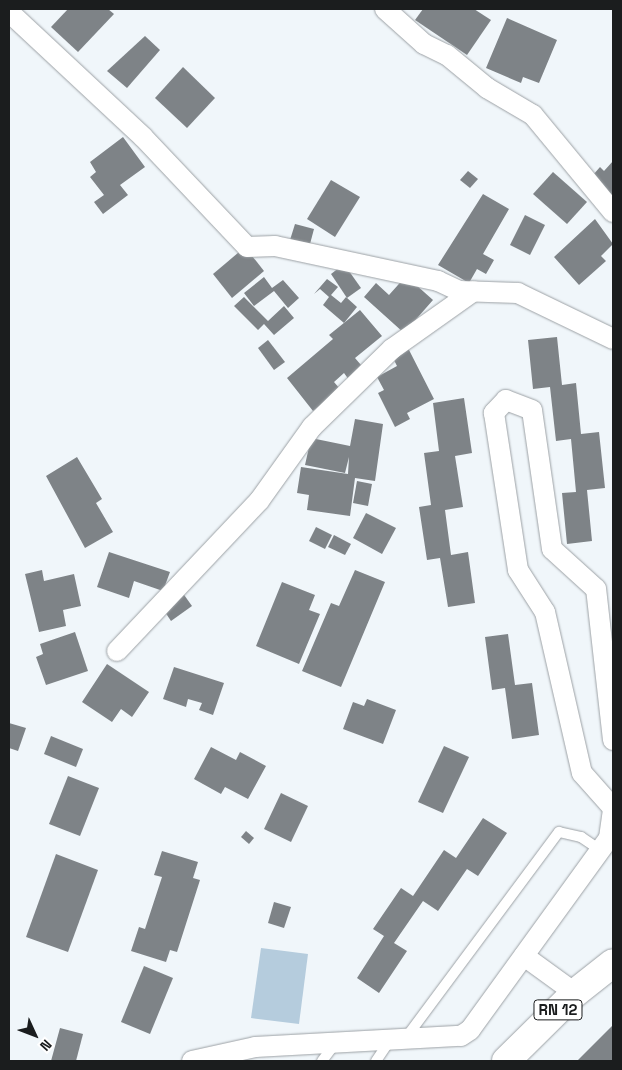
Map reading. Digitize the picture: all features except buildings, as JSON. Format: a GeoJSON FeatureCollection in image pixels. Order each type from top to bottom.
{"type":"FeatureCollection","features":[{"type":"Feature","properties":{"kind":"main road","name":"RN 12"},"geometry":{"type":"LineString","coordinates":[[506,1061],[575,993],[613,963]]}},
{"type":"Feature","properties":{"kind":"street"},"geometry":{"type":"LineString","coordinates":[[385,9],[424,44],[447,55],[487,88],[533,115],[613,212]]}},
{"type":"Feature","properties":{"kind":"street"},"geometry":{"type":"LineString","coordinates":[[9,12],[143,137],[247,247],[275,246],[438,281],[458,291],[533,297],[613,339]]}},
{"type":"Feature","properties":{"kind":"street"},"geometry":{"type":"LineString","coordinates":[[117,651],[259,501],[312,427],[392,350],[474,291]]}},
{"type":"Feature","properties":{"kind":"street"},"geometry":{"type":"LineString","coordinates":[[192,1061],[255,1047],[461,1036],[524,956],[609,838],[613,809],[582,773],[545,612],[518,570],[494,413],[506,400],[532,410],[552,549],[596,589],[613,740]]}},
{"type":"Feature","properties":{"kind":"street"},"geometry":{"type":"LineString","coordinates":[[524,956],[575,993]]}},
{"type":"Feature","properties":{"kind":"lane"},"geometry":{"type":"LineString","coordinates":[[376,1061],[397,1040],[559,832],[581,837],[600,850]]}},
{"type":"Feature","properties":{"kind":"lane"},"geometry":{"type":"LineString","coordinates":[[322,1061],[335,1043]]}},
{"type":"Feature","properties":{"kind":"shaded area"},"geometry":{"type":"Polygon","coordinates":[[[261,948],[308,954],[299,1024],[251,1018],[261,948]]]}}]}
